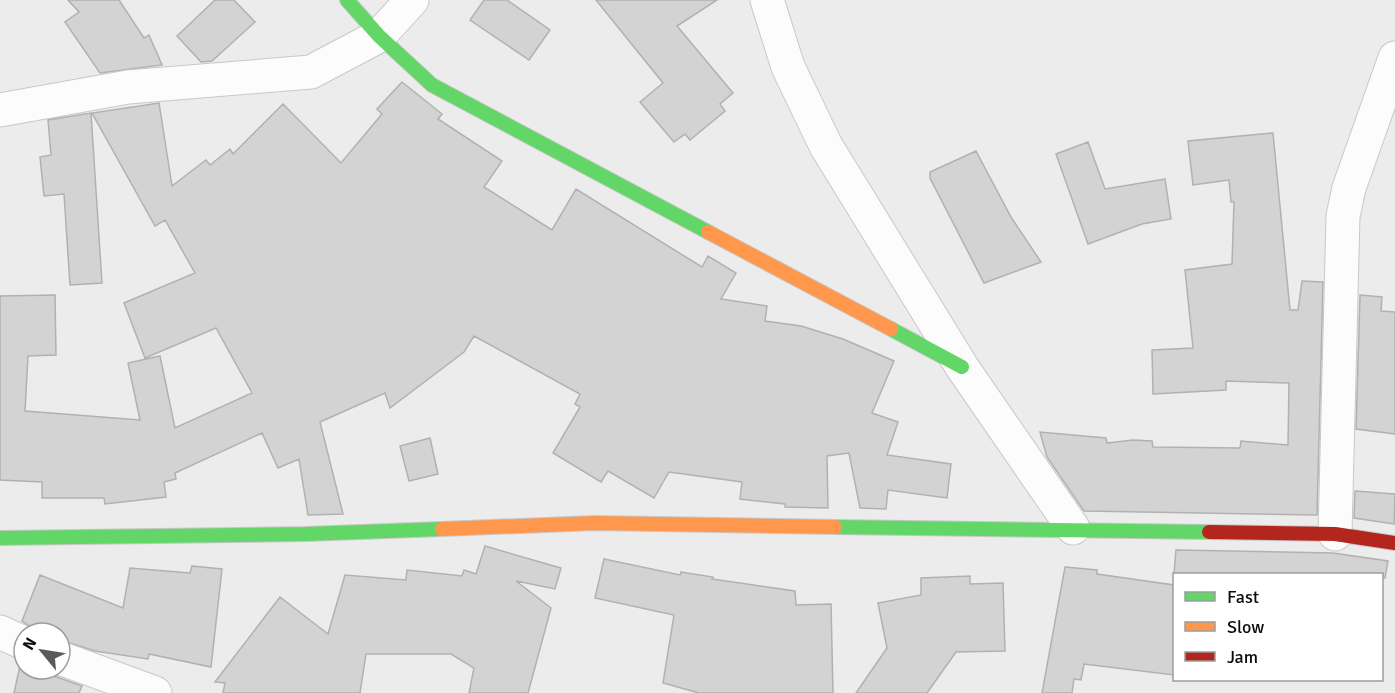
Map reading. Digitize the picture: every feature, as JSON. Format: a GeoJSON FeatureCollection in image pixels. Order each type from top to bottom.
{"type":"FeatureCollection","features":[{"type":"Feature","properties":{"kind":"street"},"geometry":{"type":"LineString","coordinates":[[347,0],[379,36],[432,85],[962,368]]}},
{"type":"Feature","properties":{"kind":"street"},"geometry":{"type":"LineString","coordinates":[[0,110],[128,87],[311,72],[379,36],[412,0]]}},
{"type":"Feature","properties":{"kind":"street"},"geometry":{"type":"LineString","coordinates":[[767,0],[788,67],[826,146],[962,368],[1073,528]]}},
{"type":"Feature","properties":{"kind":"street"},"geometry":{"type":"LineString","coordinates":[[1335,534],[1343,216],[1349,188],[1395,58]]}},
{"type":"Feature","properties":{"kind":"street"},"geometry":{"type":"LineString","coordinates":[[0,538],[306,534],[595,523],[1073,528],[1335,534],[1395,543]]}},
{"type":"Feature","properties":{"kind":"street"},"geometry":{"type":"LineString","coordinates":[[72,662],[155,693]]}},
{"type":"Feature","properties":{"kind":"building"},"geometry":{"type":"Polygon","coordinates":[[[68,0],[119,0],[144,38],[149,35],[162,65],[100,73],[65,22],[79,12],[68,0]]]}},
{"type":"Feature","properties":{"kind":"building"},"geometry":{"type":"Polygon","coordinates":[[[215,0],[234,0],[255,22],[212,61],[201,62],[177,36],[215,0]]]}},
{"type":"Feature","properties":{"kind":"building"},"geometry":{"type":"Polygon","coordinates":[[[484,0],[507,0],[550,30],[529,60],[470,20],[484,0]]]}},
{"type":"Feature","properties":{"kind":"building"},"geometry":{"type":"Polygon","coordinates":[[[596,0],[717,0],[677,26],[733,93],[720,104],[725,111],[690,140],[685,134],[674,142],[640,102],[663,83],[596,0]]]}},
{"type":"Feature","properties":{"kind":"building"},"geometry":{"type":"Polygon","coordinates":[[[402,82],[442,114],[438,119],[502,161],[484,187],[552,230],[576,189],[702,267],[708,256],[736,273],[721,299],[767,306],[765,321],[801,326],[843,339],[894,361],[872,413],[898,422],[887,455],[951,464],[947,498],[888,490],[886,509],[860,508],[849,453],[827,456],[828,508],[785,507],[785,504],[740,499],[742,482],[669,472],[654,498],[608,471],[601,482],[553,453],[580,407],[575,404],[580,394],[474,336],[464,352],[390,408],[385,393],[320,422],[343,514],[308,515],[299,459],[278,468],[262,433],[175,473],[176,479],[164,482],[166,497],[105,504],[104,498],[42,498],[42,482],[0,480],[0,296],[55,295],[56,355],[28,356],[25,411],[140,420],[128,363],[160,356],[175,428],[252,393],[216,328],[145,358],[124,303],[195,273],[165,220],[155,226],[92,113],[159,103],[172,186],[206,160],[210,165],[230,149],[233,154],[283,104],[341,163],[382,114],[377,109],[402,82]]]}},
{"type":"Feature","properties":{"kind":"building"},"geometry":{"type":"Polygon","coordinates":[[[91,113],[102,283],[70,285],[64,194],[44,196],[40,157],[51,155],[48,120],[91,113]]]}},
{"type":"Feature","properties":{"kind":"building"},"geometry":{"type":"Polygon","coordinates":[[[1273,133],[1290,310],[1298,310],[1302,281],[1323,282],[1317,515],[1084,511],[1047,457],[1040,432],[1106,438],[1107,443],[1133,440],[1152,441],[1153,447],[1240,448],[1241,441],[1288,445],[1289,383],[1226,381],[1226,390],[1153,394],[1152,350],[1193,348],[1185,270],[1232,264],[1234,202],[1231,202],[1229,180],[1193,185],[1188,141],[1273,133]]]}},
{"type":"Feature","properties":{"kind":"building"},"geometry":{"type":"Polygon","coordinates":[[[1088,142],[1105,189],[1165,179],[1171,219],[1142,224],[1088,244],[1056,154],[1088,142]]]}},
{"type":"Feature","properties":{"kind":"building"},"geometry":{"type":"Polygon","coordinates":[[[976,151],[1011,217],[1041,262],[984,283],[930,178],[930,172],[976,151]]]}},
{"type":"Feature","properties":{"kind":"building"},"geometry":{"type":"Polygon","coordinates":[[[1360,295],[1382,297],[1381,311],[1395,312],[1395,434],[1356,429],[1360,295]]]}},
{"type":"Feature","properties":{"kind":"building"},"geometry":{"type":"Polygon","coordinates":[[[430,438],[438,474],[409,481],[400,446],[430,438]]]}},
{"type":"Feature","properties":{"kind":"building"},"geometry":{"type":"Polygon","coordinates":[[[1355,491],[1395,494],[1394,524],[1354,518],[1355,491]]]}},
{"type":"Feature","properties":{"kind":"building"},"geometry":{"type":"Polygon","coordinates":[[[485,546],[561,568],[555,589],[516,581],[551,608],[528,693],[469,693],[474,668],[451,654],[366,654],[360,693],[223,693],[225,683],[215,682],[280,597],[328,634],[345,575],[406,580],[407,570],[462,576],[464,570],[476,574],[485,546]]]}},
{"type":"Feature","properties":{"kind":"building"},"geometry":{"type":"Polygon","coordinates":[[[1176,550],[1333,553],[1388,561],[1385,578],[1383,578],[1383,573],[1174,573],[1176,550]]]}},
{"type":"Feature","properties":{"kind":"building"},"geometry":{"type":"Polygon","coordinates":[[[604,559],[680,575],[681,572],[713,577],[712,579],[795,591],[796,605],[831,604],[833,693],[699,693],[663,683],[674,615],[595,598],[604,559]]]}},
{"type":"Feature","properties":{"kind":"building"},"geometry":{"type":"Polygon","coordinates":[[[192,566],[222,569],[211,667],[149,654],[148,659],[95,651],[72,644],[72,621],[22,621],[40,575],[123,608],[130,568],[190,573],[192,566]]]}},
{"type":"Feature","properties":{"kind":"building"},"geometry":{"type":"Polygon","coordinates":[[[1065,567],[1097,570],[1097,574],[1173,585],[1173,675],[1084,664],[1081,680],[1074,679],[1072,693],[1042,693],[1065,567]]]}},
{"type":"Feature","properties":{"kind":"building"},"geometry":{"type":"Polygon","coordinates":[[[970,576],[970,584],[1003,583],[1005,651],[956,652],[927,693],[856,693],[887,648],[878,603],[921,595],[921,578],[970,576]]]}},
{"type":"Feature","properties":{"kind":"building"},"geometry":{"type":"Polygon","coordinates":[[[17,681],[68,681],[82,686],[79,693],[14,693],[17,681]]]}},
{"type":"Feature","properties":{"kind":"traffic: fast"},"geometry":{"type":"LineString","coordinates":[[347,0],[379,36],[432,85],[708,232]]}},
{"type":"Feature","properties":{"kind":"traffic: fast"},"geometry":{"type":"LineString","coordinates":[[891,329],[962,367]]}},
{"type":"Feature","properties":{"kind":"traffic: fast"},"geometry":{"type":"LineString","coordinates":[[835,527],[1209,532]]}},
{"type":"Feature","properties":{"kind":"traffic: fast"},"geometry":{"type":"LineString","coordinates":[[0,538],[306,534],[442,529]]}},
{"type":"Feature","properties":{"kind":"traffic: slow"},"geometry":{"type":"LineString","coordinates":[[708,232],[891,329]]}},
{"type":"Feature","properties":{"kind":"traffic: slow"},"geometry":{"type":"LineString","coordinates":[[442,529],[595,523],[835,527]]}},
{"type":"Feature","properties":{"kind":"traffic: jam"},"geometry":{"type":"LineString","coordinates":[[1209,532],[1335,534],[1395,543]]}}]}
